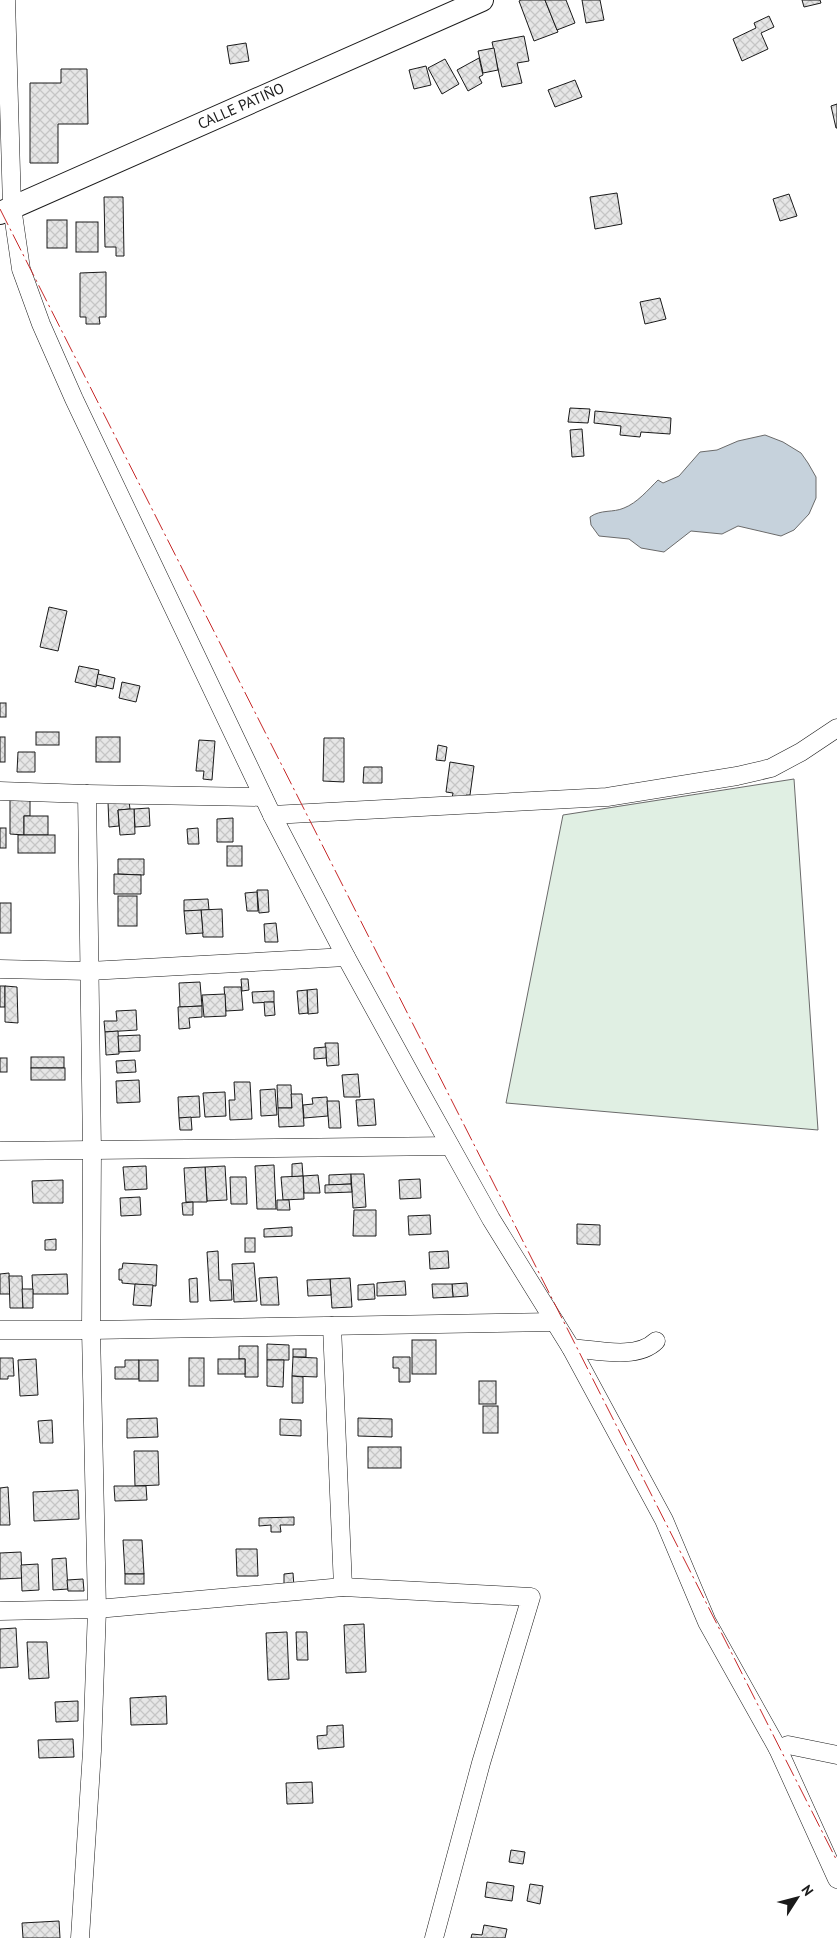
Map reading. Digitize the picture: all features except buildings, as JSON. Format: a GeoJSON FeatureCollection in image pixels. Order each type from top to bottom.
{"type":"FeatureCollection","features":[{"type":"Feature","properties":{"kind":"main road","name":"CALLE PATIÑO"},"geometry":{"type":"LineString","coordinates":[[6,210],[482,0]]}},
{"type":"Feature","properties":{"kind":"street"},"geometry":{"type":"LineString","coordinates":[[6,0],[6,210],[21,269],[41,324],[74,399],[272,816],[346,958],[450,1146],[491,1218],[571,1348],[664,1520],[708,1622],[778,1749],[837,1880]]}},
{"type":"Feature","properties":{"kind":"street"},"geometry":{"type":"LineString","coordinates":[[272,816],[607,797],[737,776],[771,768],[801,752],[837,728]]}},
{"type":"Feature","properties":{"kind":"street"},"geometry":{"type":"LineString","coordinates":[[0,790],[86,794],[263,797]]}},
{"type":"Feature","properties":{"kind":"street"},"geometry":{"type":"LineString","coordinates":[[80,1938],[92,1751],[97,1609],[90,1330],[92,1151],[86,794]]}},
{"type":"Feature","properties":{"kind":"street"},"geometry":{"type":"LineString","coordinates":[[0,969],[89,971],[346,958]]}},
{"type":"Feature","properties":{"kind":"street"},"geometry":{"type":"LineString","coordinates":[[0,1151],[450,1146]]}},
{"type":"Feature","properties":{"kind":"street"},"geometry":{"type":"LineString","coordinates":[[0,1330],[555,1322]]}},
{"type":"Feature","properties":{"kind":"street"},"geometry":{"type":"LineString","coordinates":[[332,1326],[343,1587]]}},
{"type":"Feature","properties":{"kind":"street"},"geometry":{"type":"LineString","coordinates":[[571,1348],[633,1353],[650,1348],[656,1342]]}},
{"type":"Feature","properties":{"kind":"street"},"geometry":{"type":"LineString","coordinates":[[0,1611],[97,1609],[343,1587],[531,1597],[481,1762],[434,1938]]}},
{"type":"Feature","properties":{"kind":"street"},"geometry":{"type":"LineString","coordinates":[[778,1749],[788,1745],[837,1755]]}},
{"type":"Feature","properties":{"kind":"green space"},"geometry":{"type":"Polygon","coordinates":[[[794,779],[818,1130],[506,1103],[563,815],[794,779]]]}},
{"type":"Feature","properties":{"kind":"shaded area"},"geometry":{"type":"Polygon","coordinates":[[[765,435],[783,442],[801,453],[816,477],[816,498],[809,514],[794,530],[781,536],[738,526],[722,534],[691,531],[664,552],[641,548],[629,539],[599,536],[591,525],[590,517],[629,506],[638,500],[658,480],[663,483],[679,476],[700,452],[717,450],[738,441],[765,435]]]}},
{"type":"Feature","properties":{"kind":"power"},"geometry":{"type":"LineString","coordinates":[[0,209],[837,1861]]}}]}
